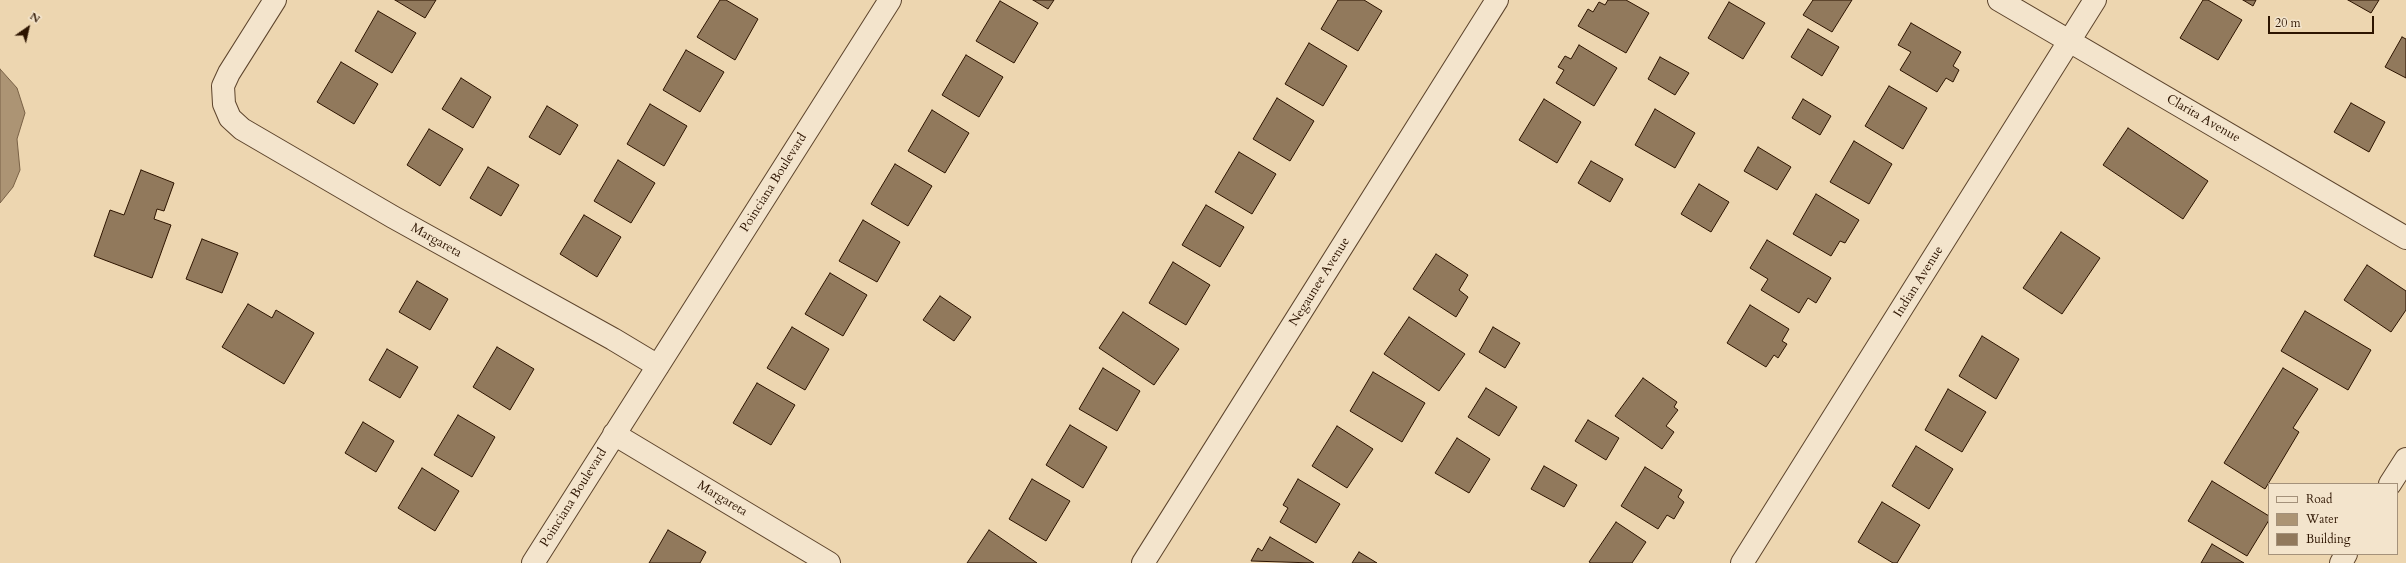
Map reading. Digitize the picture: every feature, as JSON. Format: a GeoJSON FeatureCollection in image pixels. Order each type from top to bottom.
{"type":"FeatureCollection","features":[{"type":"Feature","properties":{"kind":"street","name":"Margareta"},"geometry":{"type":"LineString","coordinates":[[275,0],[229,72],[223,86],[224,104],[230,118],[242,129],[393,217],[613,339],[658,366]]}},
{"type":"Feature","properties":{"kind":"street","name":"Poinciana Boulevard"},"geometry":{"type":"LineString","coordinates":[[533,563],[890,0]]}},
{"type":"Feature","properties":{"kind":"street","name":"Negaunee Avenue"},"geometry":{"type":"LineString","coordinates":[[1143,563],[1497,0]]}},
{"type":"Feature","properties":{"kind":"street","name":"Clarita Avenue"},"geometry":{"type":"LineString","coordinates":[[1999,0],[2406,238]]}},
{"type":"Feature","properties":{"kind":"street","name":"Indian Avenue"},"geometry":{"type":"LineString","coordinates":[[1742,563],[2095,0]]}},
{"type":"Feature","properties":{"kind":"street","name":"Margareta"},"geometry":{"type":"LineString","coordinates":[[614,434],[829,563]]}},
{"type":"Feature","properties":{"kind":"street"},"geometry":{"type":"LineString","coordinates":[[2391,483],[2406,459]]}},
{"type":"Feature","properties":{"kind":"water"},"geometry":{"type":"Polygon","coordinates":[[[0,69],[17,88],[25,113],[17,139],[20,170],[13,187],[0,203],[0,69]]]}},
{"type":"Feature","properties":{"kind":"building"},"geometry":{"type":"Polygon","coordinates":[[[395,0],[436,0],[425,18],[395,0]]]}},
{"type":"Feature","properties":{"kind":"building"},"geometry":{"type":"Polygon","coordinates":[[[720,0],[726,0],[758,19],[735,60],[697,37],[720,0]]]}},
{"type":"Feature","properties":{"kind":"building"},"geometry":{"type":"Polygon","coordinates":[[[1033,0],[1054,0],[1048,9],[1033,0]]]}},
{"type":"Feature","properties":{"kind":"building"},"geometry":{"type":"Polygon","coordinates":[[[1338,0],[1364,0],[1382,11],[1358,51],[1321,29],[1338,0]]]}},
{"type":"Feature","properties":{"kind":"building"},"geometry":{"type":"Polygon","coordinates":[[[1608,0],[1626,0],[1649,13],[1626,53],[1578,26],[1588,9],[1593,12],[1599,2],[1605,5],[1608,0]]]}},
{"type":"Feature","properties":{"kind":"building"},"geometry":{"type":"Polygon","coordinates":[[[1813,0],[1852,0],[1832,32],[1803,15],[1813,0]]]}},
{"type":"Feature","properties":{"kind":"building"},"geometry":{"type":"Polygon","coordinates":[[[2203,0],[2208,0],[2242,20],[2218,60],[2180,38],[2203,0]]]}},
{"type":"Feature","properties":{"kind":"building"},"geometry":{"type":"Polygon","coordinates":[[[2243,0],[2256,0],[2253,6],[2243,0]]]}},
{"type":"Feature","properties":{"kind":"building"},"geometry":{"type":"Polygon","coordinates":[[[2348,0],[2379,0],[2371,13],[2348,0]]]}},
{"type":"Feature","properties":{"kind":"building"},"geometry":{"type":"Polygon","coordinates":[[[1000,1],[1038,23],[1014,63],[976,41],[1000,1]]]}},
{"type":"Feature","properties":{"kind":"building"},"geometry":{"type":"Polygon","coordinates":[[[1729,2],[1765,23],[1743,59],[1708,38],[1729,2]]]}},
{"type":"Feature","properties":{"kind":"building"},"geometry":{"type":"Polygon","coordinates":[[[378,11],[416,33],[392,73],[355,51],[378,11]]]}},
{"type":"Feature","properties":{"kind":"building"},"geometry":{"type":"Polygon","coordinates":[[[1911,23],[1961,52],[1953,66],[1959,70],[1953,82],[1946,78],[1937,92],[1900,70],[1911,52],[1898,45],[1911,23]]]}},
{"type":"Feature","properties":{"kind":"building"},"geometry":{"type":"Polygon","coordinates":[[[1808,29],[1839,47],[1822,76],[1791,57],[1808,29]]]}},
{"type":"Feature","properties":{"kind":"building"},"geometry":{"type":"Polygon","coordinates":[[[2402,37],[2406,39],[2406,78],[2385,67],[2402,37]]]}},
{"type":"Feature","properties":{"kind":"building"},"geometry":{"type":"Polygon","coordinates":[[[1309,43],[1347,66],[1323,106],[1285,84],[1309,43]]]}},
{"type":"Feature","properties":{"kind":"building"},"geometry":{"type":"Polygon","coordinates":[[[1579,45],[1617,68],[1594,106],[1556,83],[1564,70],[1558,67],[1565,56],[1571,59],[1579,45]]]}},
{"type":"Feature","properties":{"kind":"building"},"geometry":{"type":"Polygon","coordinates":[[[686,50],[724,72],[700,112],[663,90],[686,50]]]}},
{"type":"Feature","properties":{"kind":"building"},"geometry":{"type":"Polygon","coordinates":[[[966,55],[1003,77],[979,117],[942,95],[966,55]]]}},
{"type":"Feature","properties":{"kind":"building"},"geometry":{"type":"Polygon","coordinates":[[[1660,57],[1689,73],[1675,95],[1648,79],[1660,57]]]}},
{"type":"Feature","properties":{"kind":"building"},"geometry":{"type":"Polygon","coordinates":[[[341,62],[378,84],[354,124],[317,102],[341,62]]]}},
{"type":"Feature","properties":{"kind":"building"},"geometry":{"type":"Polygon","coordinates":[[[461,78],[491,97],[473,128],[442,109],[461,78]]]}},
{"type":"Feature","properties":{"kind":"building"},"geometry":{"type":"Polygon","coordinates":[[[1889,86],[1927,108],[1903,149],[1865,126],[1889,86]]]}},
{"type":"Feature","properties":{"kind":"building"},"geometry":{"type":"Polygon","coordinates":[[[1277,98],[1314,121],[1290,161],[1253,139],[1277,98]]]}},
{"type":"Feature","properties":{"kind":"building"},"geometry":{"type":"Polygon","coordinates":[[[1544,99],[1581,122],[1557,163],[1519,140],[1544,99]]]}},
{"type":"Feature","properties":{"kind":"building"},"geometry":{"type":"Polygon","coordinates":[[[1803,99],[1831,116],[1820,135],[1792,118],[1803,99]]]}},
{"type":"Feature","properties":{"kind":"building"},"geometry":{"type":"Polygon","coordinates":[[[2351,103],[2385,122],[2369,152],[2334,132],[2351,103]]]}},
{"type":"Feature","properties":{"kind":"building"},"geometry":{"type":"Polygon","coordinates":[[[650,104],[687,126],[664,166],[627,144],[650,104]]]}},
{"type":"Feature","properties":{"kind":"building"},"geometry":{"type":"Polygon","coordinates":[[[547,106],[578,125],[560,155],[529,137],[547,106]]]}},
{"type":"Feature","properties":{"kind":"building"},"geometry":{"type":"Polygon","coordinates":[[[1655,109],[1695,133],[1675,168],[1635,145],[1655,109]]]}},
{"type":"Feature","properties":{"kind":"building"},"geometry":{"type":"Polygon","coordinates":[[[932,110],[969,133],[945,173],[908,151],[932,110]]]}},
{"type":"Feature","properties":{"kind":"building"},"geometry":{"type":"Polygon","coordinates":[[[2128,128],[2208,181],[2183,219],[2103,165],[2128,128]]]}},
{"type":"Feature","properties":{"kind":"building"},"geometry":{"type":"Polygon","coordinates":[[[429,129],[463,149],[440,186],[407,165],[429,129]]]}},
{"type":"Feature","properties":{"kind":"building"},"geometry":{"type":"Polygon","coordinates":[[[1854,141],[1892,164],[1869,204],[1830,182],[1854,141]]]}},
{"type":"Feature","properties":{"kind":"building"},"geometry":{"type":"Polygon","coordinates":[[[1758,147],[1791,167],[1777,190],[1744,171],[1758,147]]]}},
{"type":"Feature","properties":{"kind":"building"},"geometry":{"type":"Polygon","coordinates":[[[1239,152],[1276,174],[1252,214],[1215,192],[1239,152]]]}},
{"type":"Feature","properties":{"kind":"building"},"geometry":{"type":"Polygon","coordinates":[[[618,160],[655,183],[631,223],[594,201],[618,160]]]}},
{"type":"Feature","properties":{"kind":"building"},"geometry":{"type":"Polygon","coordinates":[[[1591,161],[1623,179],[1610,202],[1578,183],[1591,161]]]}},
{"type":"Feature","properties":{"kind":"building"},"geometry":{"type":"Polygon","coordinates":[[[895,164],[932,186],[908,226],[871,204],[895,164]]]}},
{"type":"Feature","properties":{"kind":"building"},"geometry":{"type":"Polygon","coordinates":[[[488,167],[519,185],[501,216],[470,198],[488,167]]]}},
{"type":"Feature","properties":{"kind":"building"},"geometry":{"type":"Polygon","coordinates":[[[141,170],[174,183],[164,211],[157,209],[154,219],[171,225],[152,278],[94,256],[110,210],[124,215],[141,170]]]}},
{"type":"Feature","properties":{"kind":"building"},"geometry":{"type":"Polygon","coordinates":[[[1699,184],[1729,202],[1711,232],[1681,214],[1699,184]]]}},
{"type":"Feature","properties":{"kind":"building"},"geometry":{"type":"Polygon","coordinates":[[[1816,194],[1859,220],[1845,243],[1840,241],[1831,256],[1793,234],[1816,194]]]}},
{"type":"Feature","properties":{"kind":"building"},"geometry":{"type":"Polygon","coordinates":[[[1206,205],[1244,227],[1220,267],[1182,245],[1206,205]]]}},
{"type":"Feature","properties":{"kind":"building"},"geometry":{"type":"Polygon","coordinates":[[[584,215],[621,237],[597,277],[560,254],[584,215]]]}},
{"type":"Feature","properties":{"kind":"building"},"geometry":{"type":"Polygon","coordinates":[[[863,220],[900,242],[877,282],[839,261],[863,220]]]}},
{"type":"Feature","properties":{"kind":"building"},"geometry":{"type":"Polygon","coordinates":[[[2061,232],[2100,258],[2062,314],[2023,288],[2061,232]]]}},
{"type":"Feature","properties":{"kind":"building"},"geometry":{"type":"Polygon","coordinates":[[[202,239],[238,253],[222,293],[186,279],[202,239]]]}},
{"type":"Feature","properties":{"kind":"building"},"geometry":{"type":"Polygon","coordinates":[[[1767,240],[1831,278],[1816,303],[1808,298],[1799,313],[1761,290],[1768,279],[1750,268],[1767,240]]]}},
{"type":"Feature","properties":{"kind":"building"},"geometry":{"type":"Polygon","coordinates":[[[1436,254],[1468,275],[1459,290],[1468,297],[1456,317],[1413,289],[1436,254]]]}},
{"type":"Feature","properties":{"kind":"building"},"geometry":{"type":"Polygon","coordinates":[[[1173,262],[1210,285],[1186,325],[1149,303],[1173,262]]]}},
{"type":"Feature","properties":{"kind":"building"},"geometry":{"type":"Polygon","coordinates":[[[2367,265],[2406,291],[2406,310],[2391,332],[2344,300],[2367,265]]]}},
{"type":"Feature","properties":{"kind":"building"},"geometry":{"type":"Polygon","coordinates":[[[830,273],[867,295],[843,336],[805,314],[830,273]]]}},
{"type":"Feature","properties":{"kind":"building"},"geometry":{"type":"Polygon","coordinates":[[[417,281],[448,299],[430,330],[399,312],[417,281]]]}},
{"type":"Feature","properties":{"kind":"building"},"geometry":{"type":"Polygon","coordinates":[[[940,296],[971,317],[954,341],[923,320],[940,296]]]}},
{"type":"Feature","properties":{"kind":"building"},"geometry":{"type":"Polygon","coordinates":[[[248,304],[272,318],[276,310],[314,333],[284,384],[222,347],[248,304]]]}},
{"type":"Feature","properties":{"kind":"building"},"geometry":{"type":"Polygon","coordinates":[[[1750,305],[1789,329],[1782,341],[1787,344],[1778,358],[1774,355],[1766,367],[1727,343],[1750,305]]]}},
{"type":"Feature","properties":{"kind":"building"},"geometry":{"type":"Polygon","coordinates":[[[2305,311],[2371,350],[2348,390],[2281,351],[2305,311]]]}},
{"type":"Feature","properties":{"kind":"building"},"geometry":{"type":"Polygon","coordinates":[[[1123,312],[1179,349],[1154,385],[1099,348],[1123,312]]]}},
{"type":"Feature","properties":{"kind":"building"},"geometry":{"type":"Polygon","coordinates":[[[1409,317],[1465,354],[1439,391],[1384,354],[1409,317]]]}},
{"type":"Feature","properties":{"kind":"building"},"geometry":{"type":"Polygon","coordinates":[[[792,327],[829,349],[805,390],[767,368],[792,327]]]}},
{"type":"Feature","properties":{"kind":"building"},"geometry":{"type":"Polygon","coordinates":[[[1493,327],[1520,343],[1505,368],[1479,352],[1493,327]]]}},
{"type":"Feature","properties":{"kind":"building"},"geometry":{"type":"Polygon","coordinates":[[[1982,336],[2019,359],[1996,399],[1959,376],[1982,336]]]}},
{"type":"Feature","properties":{"kind":"building"},"geometry":{"type":"Polygon","coordinates":[[[497,347],[534,369],[510,410],[473,387],[497,347]]]}},
{"type":"Feature","properties":{"kind":"building"},"geometry":{"type":"Polygon","coordinates":[[[387,349],[418,367],[400,398],[369,380],[387,349]]]}},
{"type":"Feature","properties":{"kind":"building"},"geometry":{"type":"Polygon","coordinates":[[[1103,368],[1140,391],[1117,431],[1079,409],[1103,368]]]}},
{"type":"Feature","properties":{"kind":"building"},"geometry":{"type":"Polygon","coordinates":[[[2283,368],[2318,389],[2293,428],[2299,432],[2265,489],[2224,463],[2283,368]]]}},
{"type":"Feature","properties":{"kind":"building"},"geometry":{"type":"Polygon","coordinates":[[[1373,372],[1425,403],[1402,442],[1350,411],[1373,372]]]}},
{"type":"Feature","properties":{"kind":"building"},"geometry":{"type":"Polygon","coordinates":[[[1643,378],[1677,402],[1674,407],[1678,410],[1666,426],[1674,432],[1662,449],[1615,416],[1643,378]]]}},
{"type":"Feature","properties":{"kind":"building"},"geometry":{"type":"Polygon","coordinates":[[[757,383],[795,405],[771,445],[733,423],[757,383]]]}},
{"type":"Feature","properties":{"kind":"building"},"geometry":{"type":"Polygon","coordinates":[[[1486,388],[1517,407],[1499,436],[1468,417],[1486,388]]]}},
{"type":"Feature","properties":{"kind":"building"},"geometry":{"type":"Polygon","coordinates":[[[1948,389],[1986,412],[1962,452],[1925,430],[1948,389]]]}},
{"type":"Feature","properties":{"kind":"building"},"geometry":{"type":"Polygon","coordinates":[[[458,415],[495,437],[472,477],[434,455],[458,415]]]}},
{"type":"Feature","properties":{"kind":"building"},"geometry":{"type":"Polygon","coordinates":[[[1588,420],[1619,438],[1606,460],[1575,441],[1588,420]]]}},
{"type":"Feature","properties":{"kind":"building"},"geometry":{"type":"Polygon","coordinates":[[[363,422],[394,441],[376,472],[345,453],[363,422]]]}},
{"type":"Feature","properties":{"kind":"building"},"geometry":{"type":"Polygon","coordinates":[[[1070,425],[1107,447],[1083,488],[1046,465],[1070,425]]]}},
{"type":"Feature","properties":{"kind":"building"},"geometry":{"type":"Polygon","coordinates":[[[1337,426],[1373,449],[1347,488],[1312,466],[1337,426]]]}},
{"type":"Feature","properties":{"kind":"building"},"geometry":{"type":"Polygon","coordinates":[[[1457,438],[1490,459],[1469,493],[1435,473],[1457,438]]]}},
{"type":"Feature","properties":{"kind":"building"},"geometry":{"type":"Polygon","coordinates":[[[1916,446],[1953,469],[1929,509],[1892,486],[1916,446]]]}},
{"type":"Feature","properties":{"kind":"building"},"geometry":{"type":"Polygon","coordinates":[[[1544,466],[1577,485],[1564,507],[1531,489],[1544,466]]]}},
{"type":"Feature","properties":{"kind":"building"},"geometry":{"type":"Polygon","coordinates":[[[1645,467],[1682,490],[1678,497],[1684,502],[1674,519],[1667,515],[1658,529],[1621,506],[1645,467]]]}},
{"type":"Feature","properties":{"kind":"building"},"geometry":{"type":"Polygon","coordinates":[[[422,468],[459,491],[435,531],[398,508],[422,468]]]}},
{"type":"Feature","properties":{"kind":"building"},"geometry":{"type":"Polygon","coordinates":[[[1032,479],[1070,501],[1046,541],[1009,519],[1032,479]]]}},
{"type":"Feature","properties":{"kind":"building"},"geometry":{"type":"Polygon","coordinates":[[[1298,479],[1340,504],[1316,543],[1280,522],[1288,508],[1283,505],[1298,479]]]}},
{"type":"Feature","properties":{"kind":"building"},"geometry":{"type":"Polygon","coordinates":[[[2212,481],[2268,515],[2268,522],[2247,556],[2188,521],[2212,481]]]}},
{"type":"Feature","properties":{"kind":"building"},"geometry":{"type":"Polygon","coordinates":[[[1882,502],[1920,525],[1897,563],[1893,563],[1858,542],[1882,502]]]}},
{"type":"Feature","properties":{"kind":"building"},"geometry":{"type":"Polygon","coordinates":[[[1616,522],[1646,542],[1632,563],[1589,562],[1616,522]]]}},
{"type":"Feature","properties":{"kind":"building"},"geometry":{"type":"Polygon","coordinates":[[[668,530],[706,552],[700,563],[649,563],[668,530]]]}},
{"type":"Feature","properties":{"kind":"building"},"geometry":{"type":"Polygon","coordinates":[[[989,530],[1037,563],[967,563],[989,530]]]}},
{"type":"Feature","properties":{"kind":"building"},"geometry":{"type":"Polygon","coordinates":[[[1270,537],[1314,563],[1251,561],[1258,548],[1262,551],[1270,537]]]}},
{"type":"Feature","properties":{"kind":"building"},"geometry":{"type":"Polygon","coordinates":[[[2212,544],[2244,563],[2201,563],[2212,544]]]}},
{"type":"Feature","properties":{"kind":"building"},"geometry":{"type":"Polygon","coordinates":[[[1359,552],[1377,563],[1352,563],[1359,552]]]}}]}
